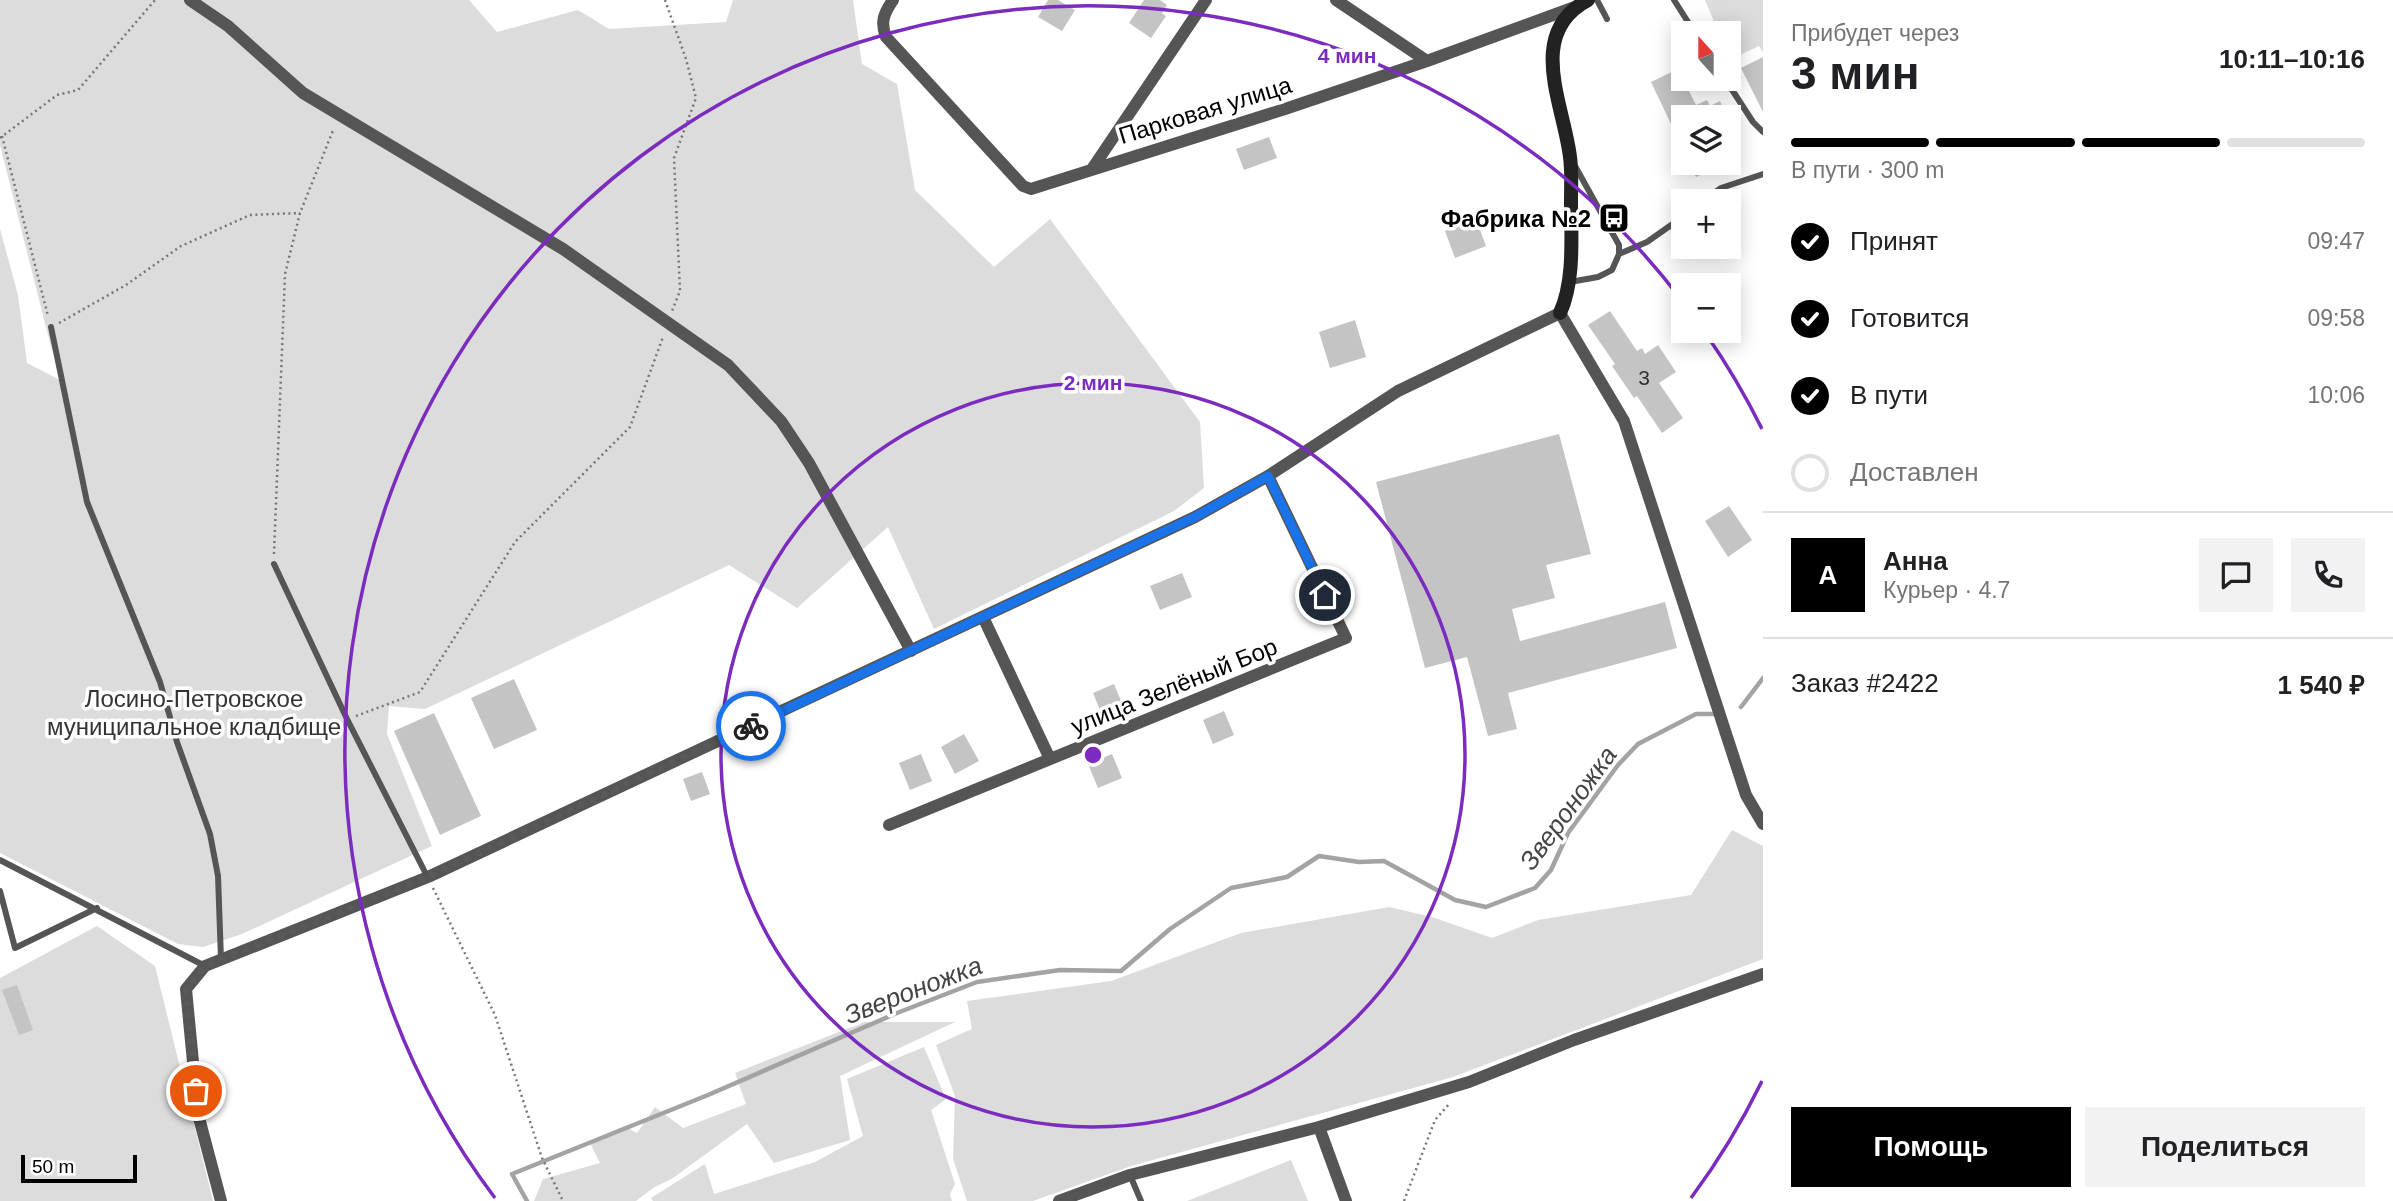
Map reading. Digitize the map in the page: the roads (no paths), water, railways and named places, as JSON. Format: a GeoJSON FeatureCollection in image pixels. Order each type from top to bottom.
{"type":"FeatureCollection","features":[{"type":"Feature","properties":{"kind":"street"},"geometry":{"type":"LineString","coordinates":[[190,0],[228,26],[303,93],[563,249],[728,365],[780,421],[809,463],[911,651]]}},
{"type":"Feature","properties":{"kind":"street","name":"Парковая улица"},"geometry":{"type":"LineString","coordinates":[[893,0],[883,18],[882,27],[886,37],[1023,186],[1031,189],[1427,61],[1576,2]]}},
{"type":"Feature","properties":{"kind":"street"},"geometry":{"type":"LineString","coordinates":[[1092,169],[1206,0]]}},
{"type":"Feature","properties":{"kind":"street"},"geometry":{"type":"LineString","coordinates":[[1336,0],[1427,61]]}},
{"type":"Feature","properties":{"kind":"street"},"geometry":{"type":"LineString","coordinates":[[221,1201],[198,1114],[186,989],[205,966],[428,877],[1195,517],[1268,476],[1398,391],[1560,313],[1567,299],[1572,240],[1570,158],[1551,66],[1558,30],[1576,2]]}},
{"type":"Feature","properties":{"kind":"street"},"geometry":{"type":"LineString","coordinates":[[1560,313],[1624,421],[1746,794],[1763,824]]}},
{"type":"Feature","properties":{"kind":"street","name":"улица Зелёный Бор"},"geometry":{"type":"LineString","coordinates":[[889,825],[1346,638],[1268,476]]}},
{"type":"Feature","properties":{"kind":"street"},"geometry":{"type":"LineString","coordinates":[[983,617],[1050,759]]}},
{"type":"Feature","properties":{"kind":"street"},"geometry":{"type":"LineString","coordinates":[[1059,1201],[1130,1175],[1318,1127],[1469,1082],[1574,1040],[1763,974]]}},
{"type":"Feature","properties":{"kind":"street"},"geometry":{"type":"LineString","coordinates":[[1318,1127],[1346,1201]]}},
{"type":"Feature","properties":{"kind":"lane"},"geometry":{"type":"LineString","coordinates":[[1597,0],[1607,19]]}},
{"type":"Feature","properties":{"kind":"lane"},"geometry":{"type":"LineString","coordinates":[[1674,0],[1687,21]]}},
{"type":"Feature","properties":{"kind":"lane"},"geometry":{"type":"LineString","coordinates":[[1733,91],[1753,122],[1763,132]]}},
{"type":"Feature","properties":{"kind":"lane"},"geometry":{"type":"LineString","coordinates":[[1568,282],[1598,277],[1612,270],[1619,254],[1619,244],[1588,194],[1570,158]]}},
{"type":"Feature","properties":{"kind":"lane"},"geometry":{"type":"LineString","coordinates":[[1720,189],[1763,174]]}},
{"type":"Feature","properties":{"kind":"lane"},"geometry":{"type":"LineString","coordinates":[[1619,254],[1647,242],[1671,225]]}},
{"type":"Feature","properties":{"kind":"lane"},"geometry":{"type":"LineString","coordinates":[[51,327],[87,502],[160,682],[177,742],[210,834],[218,876],[221,960]]}},
{"type":"Feature","properties":{"kind":"lane"},"geometry":{"type":"LineString","coordinates":[[274,564],[347,719],[428,877]]}},
{"type":"Feature","properties":{"kind":"lane"},"geometry":{"type":"LineString","coordinates":[[0,860],[205,966]]}},
{"type":"Feature","properties":{"kind":"lane"},"geometry":{"type":"LineString","coordinates":[[0,891],[15,948],[97,908]]}},
{"type":"Feature","properties":{"kind":"lane"},"geometry":{"type":"LineString","coordinates":[[1130,1175],[1141,1201]]}},
{"type":"Feature","properties":{"kind":"waterway","name":"Звероножка"},"geometry":{"type":"LineString","coordinates":[[1741,707],[1763,678]]}},
{"type":"Feature","properties":{"kind":"waterway","name":"Звероножка"},"geometry":{"type":"LineString","coordinates":[[527,1201],[512,1174],[977,982],[1060,970],[1121,971],[1170,929],[1231,888],[1287,877],[1319,856],[1359,862],[1384,861],[1455,900],[1486,907],[1535,888],[1551,870],[1568,833],[1618,765],[1638,744],[1696,714],[1715,714]]}},
{"type":"Feature","properties":{"kind":"place","name":"Фабрика №2"},"geometry":{"type":"Point","coordinates":[1614,218]}},
{"type":"Feature","properties":{"kind":"park label","name":"Лосино-Петровское муниципальное кладбище"},"geometry":{"type":"Point","coordinates":[194,712]}}]}
